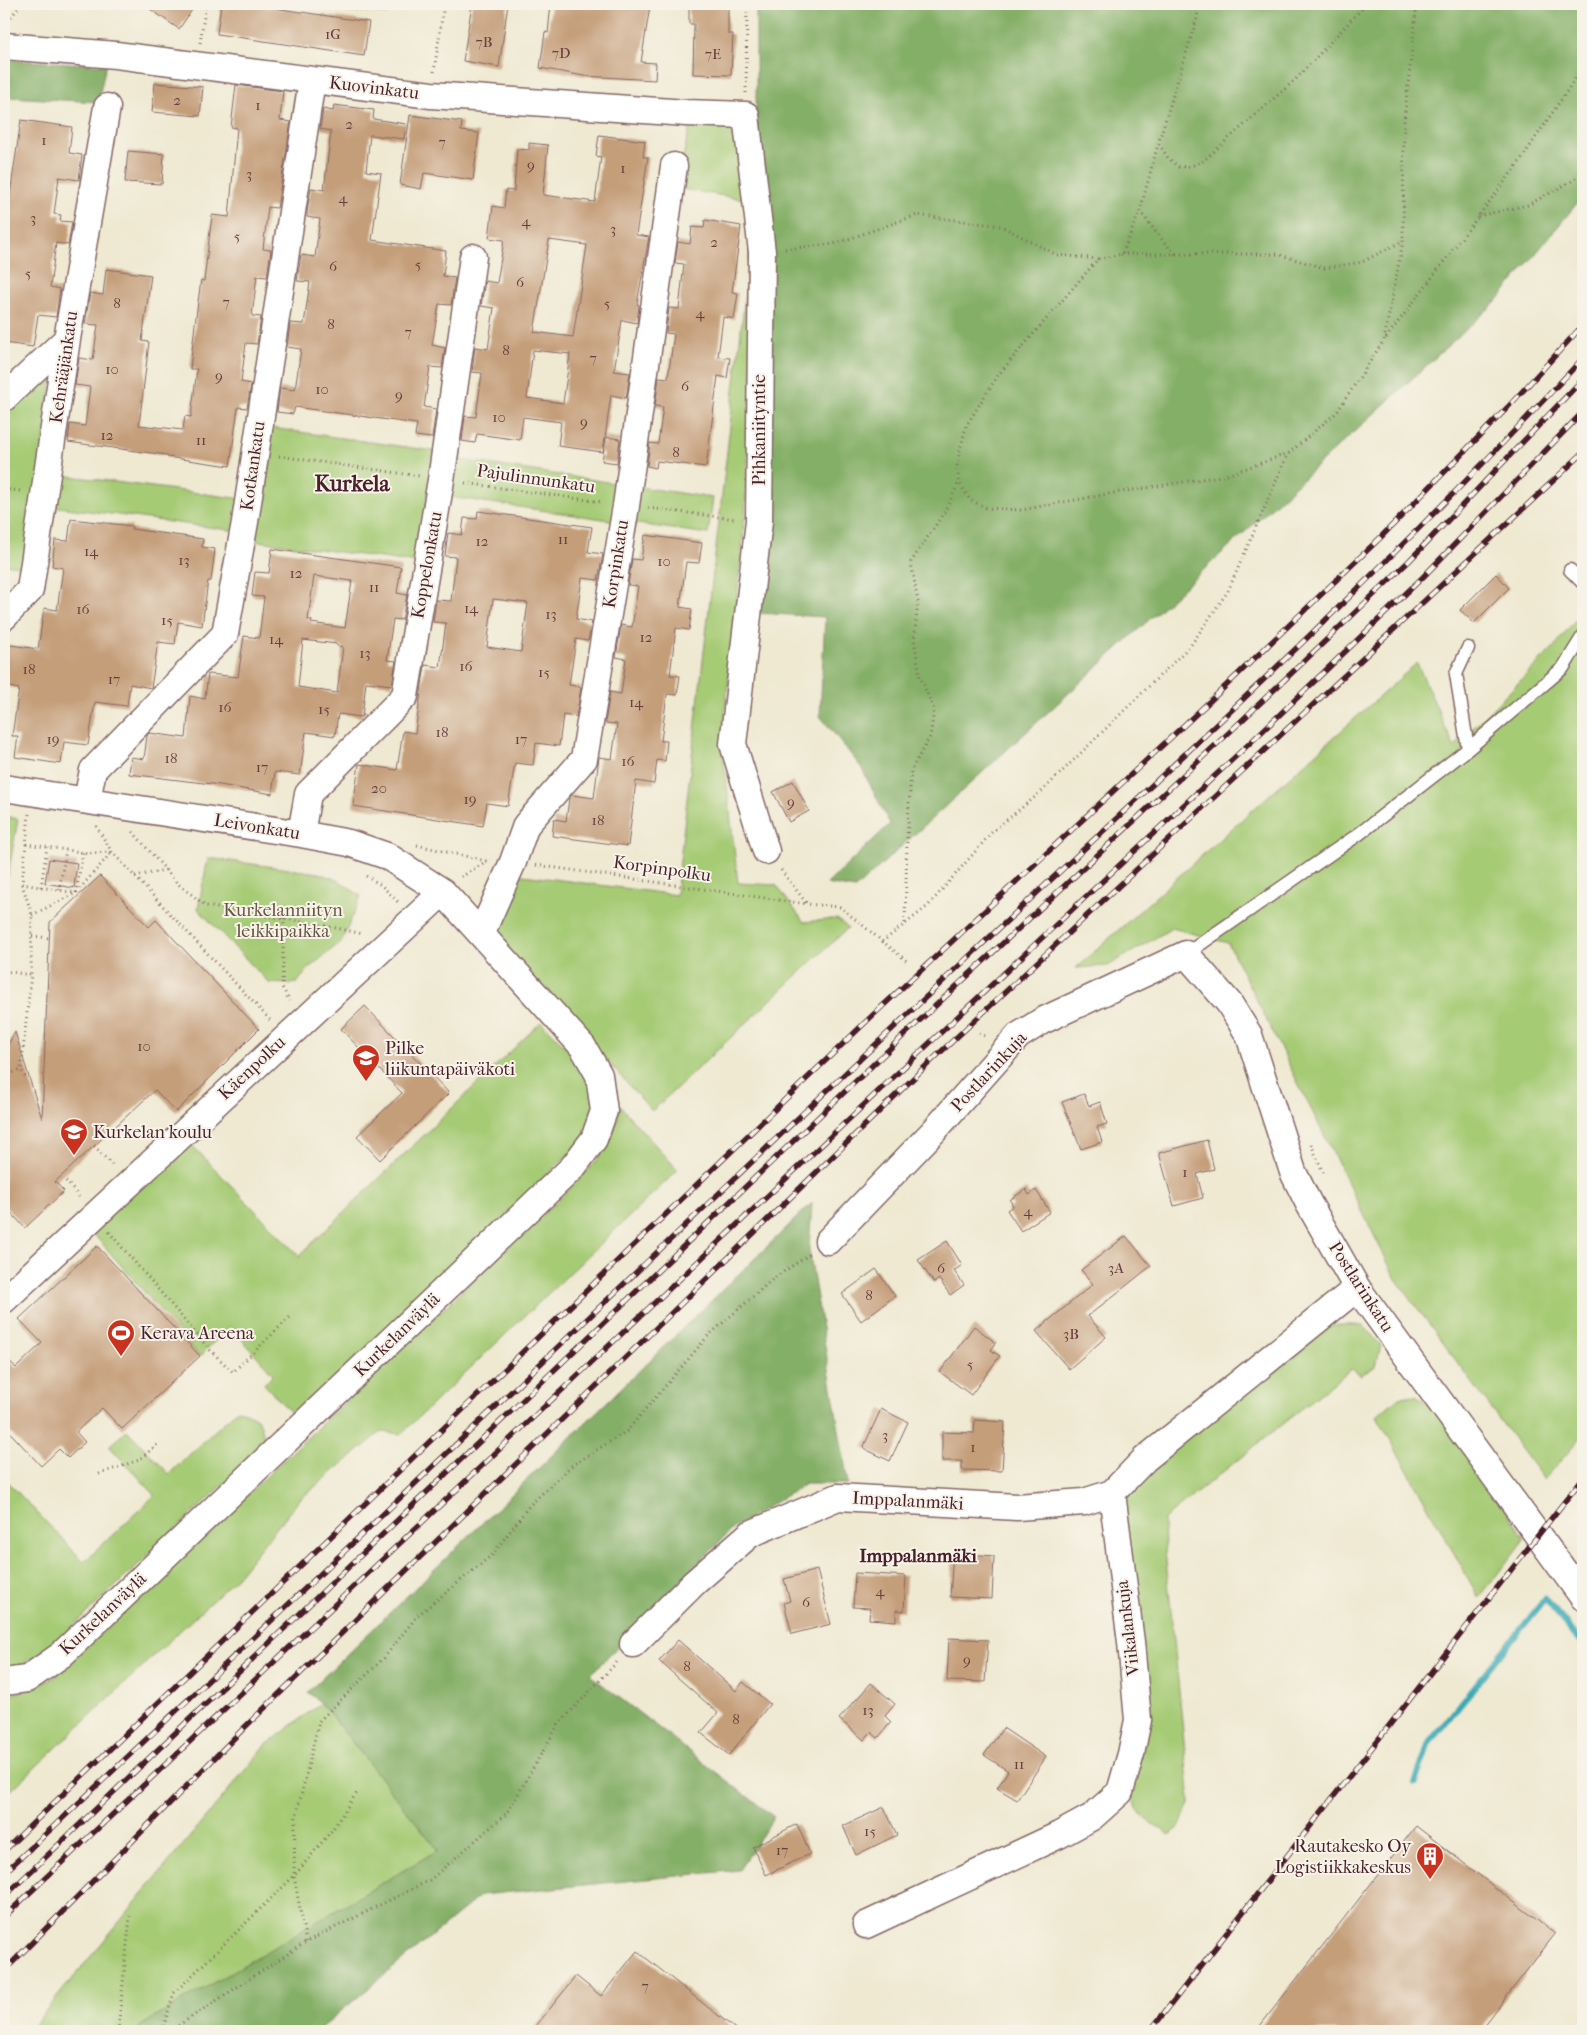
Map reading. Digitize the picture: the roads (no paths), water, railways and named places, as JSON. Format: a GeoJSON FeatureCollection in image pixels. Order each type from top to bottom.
{"type":"FeatureCollection","features":[{"type":"Feature","properties":{"kind":"street","name":"Kuovinkatu"},"geometry":{"type":"LineString","coordinates":[[4,46],[116,55],[431,95],[686,113],[746,115]]}},
{"type":"Feature","properties":{"kind":"street","name":"Kotkankatu"},"geometry":{"type":"LineString","coordinates":[[87,800],[92,770],[225,634],[312,80]]}},
{"type":"Feature","properties":{"kind":"street","name":"Kehrääjänkatu"},"geometry":{"type":"LineString","coordinates":[[4,617],[30,590],[67,339],[107,107]]}},
{"type":"Feature","properties":{"kind":"street","name":"Pihkaniityntie"},"geometry":{"type":"LineString","coordinates":[[746,115],[762,252],[759,521],[733,744],[766,851]]}},
{"type":"Feature","properties":{"kind":"street","name":"Korpinkatu"},"geometry":{"type":"LineString","coordinates":[[481,934],[513,862],[526,825],[584,759],[626,506],[674,166]]}},
{"type":"Feature","properties":{"kind":"street","name":"Koppelonkatu"},"geometry":{"type":"LineString","coordinates":[[300,834],[308,794],[405,696],[442,480],[473,257]]}},
{"type":"Feature","properties":{"kind":"street"},"geometry":{"type":"LineString","coordinates":[[4,398],[67,339]]}},
{"type":"Feature","properties":{"kind":"street","name":"Leivonkatu"},"geometry":{"type":"LineString","coordinates":[[4,788],[349,842],[387,856],[443,892],[481,934]]}},
{"type":"Feature","properties":{"kind":"street","name":"Käenpolku"},"geometry":{"type":"LineString","coordinates":[[4,1300],[294,1028],[443,892]]}},
{"type":"Feature","properties":{"kind":"street","name":"Kurkelanväylä"},"geometry":{"type":"LineString","coordinates":[[4,1682],[27,1679],[61,1655],[573,1167],[594,1138],[604,1111],[599,1076],[583,1047],[481,934]]}},
{"type":"Feature","properties":{"kind":"street","name":"Postlarinkuja"},"geometry":{"type":"LineString","coordinates":[[828,1241],[933,1132],[1018,1036],[1042,1021],[1186,954]]}},
{"type":"Feature","properties":{"kind":"street","name":"Postlarinkatu"},"geometry":{"type":"LineString","coordinates":[[1186,954],[1229,1003],[1248,1035],[1294,1172],[1309,1204],[1357,1288],[1583,1597]]}},
{"type":"Feature","properties":{"kind":"street"},"geometry":{"type":"LineString","coordinates":[[1112,1493],[1145,1459],[1357,1288]]}},
{"type":"Feature","properties":{"kind":"street","name":"Imppalanmäki"},"geometry":{"type":"LineString","coordinates":[[634,1644],[694,1582],[750,1534],[838,1497],[1017,1507],[1084,1502],[1112,1493]]}},
{"type":"Feature","properties":{"kind":"street","name":"Viikalankuja"},"geometry":{"type":"LineString","coordinates":[[866,1925],[1059,1835],[1092,1817],[1120,1792],[1138,1720],[1131,1642],[1112,1493]]}},
{"type":"Feature","properties":{"kind":"lane"},"geometry":{"type":"LineString","coordinates":[[1570,570],[1583,583]]}},
{"type":"Feature","properties":{"kind":"lane"},"geometry":{"type":"LineString","coordinates":[[1186,954],[1359,834],[1468,749],[1563,668],[1583,636]]}},
{"type":"Feature","properties":{"kind":"lane"},"geometry":{"type":"LineString","coordinates":[[1468,648],[1456,674],[1468,749]]}},
{"type":"Feature","properties":{"kind":"waterway"},"geometry":{"type":"LineString","coordinates":[[1415,1783],[1429,1743],[1545,1599],[1579,1639],[1583,1640]]}},
{"type":"Feature","properties":{"kind":"railway"},"geometry":{"type":"LineString","coordinates":[[4,1851],[873,1015],[1210,701],[1379,539],[1508,407],[1583,325]]}},
{"type":"Feature","properties":{"kind":"railway"},"geometry":{"type":"LineString","coordinates":[[4,1873],[226,1664],[778,1137],[1242,701],[1415,532],[1583,358]]}},
{"type":"Feature","properties":{"kind":"railway"},"geometry":{"type":"LineString","coordinates":[[4,1897],[903,1036],[1235,727],[1408,562],[1583,379]]}},
{"type":"Feature","properties":{"kind":"railway"},"geometry":{"type":"LineString","coordinates":[[4,1917],[1250,743],[1423,577],[1583,412]]}},
{"type":"Feature","properties":{"kind":"railway"},"geometry":{"type":"LineString","coordinates":[[4,1971],[245,1727],[929,1063],[1583,453]]}},
{"type":"Feature","properties":{"kind":"railway"},"geometry":{"type":"LineString","coordinates":[[1150,2031],[1583,1478]]}},
{"type":"Feature","properties":{"kind":"place","name":"Pilke liikuntapäiväkoti"},"geometry":{"type":"Point","coordinates":[366,1082]}},
{"type":"Feature","properties":{"kind":"place","name":"Kurkelan koulu"},"geometry":{"type":"Point","coordinates":[74,1156]}},
{"type":"Feature","properties":{"kind":"place","name":"Kerava Areena"},"geometry":{"type":"Point","coordinates":[121,1357]}},
{"type":"Feature","properties":{"kind":"place","name":"Rautakesko Oy Logistiikkakeskus"},"geometry":{"type":"Point","coordinates":[1430,1880]}},
{"type":"Feature","properties":{"kind":"district","name":"Kurkela"},"geometry":{"type":"Point","coordinates":[352,484]}},
{"type":"Feature","properties":{"kind":"district","name":"Imppalanmäki"},"geometry":{"type":"Point","coordinates":[918,1556]}},
{"type":"Feature","properties":{"kind":"park label","name":"Kurkelanniityn leikkipaikka"},"geometry":{"type":"Point","coordinates":[283,920]}}]}
